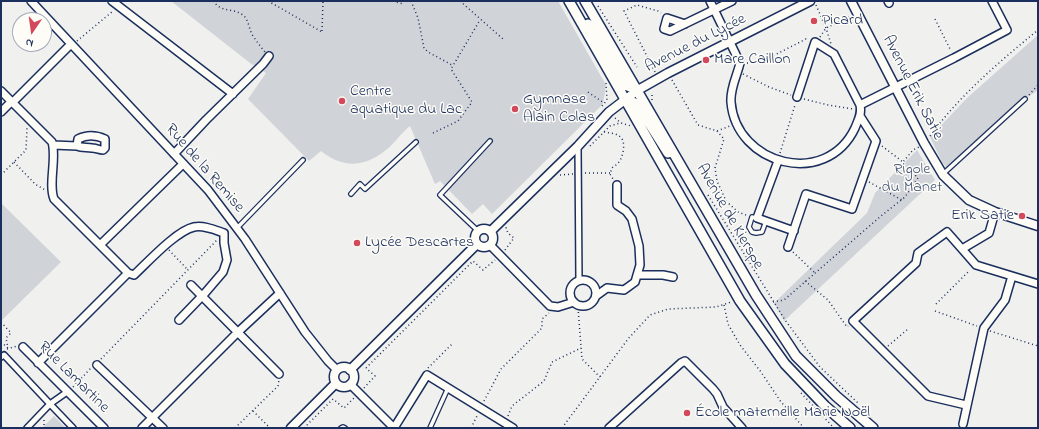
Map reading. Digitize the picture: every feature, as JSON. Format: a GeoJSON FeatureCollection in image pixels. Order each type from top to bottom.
{"type":"FeatureCollection","features":[{"type":"Feature","properties":{"kind":"main road","name":"Avenue de Kierspe"},"geometry":{"type":"LineString","coordinates":[[585,1],[756,295],[796,356],[836,396],[873,428]]}},
{"type":"Feature","properties":{"kind":"main road","name":"Avenue de Kierspe"},"geometry":{"type":"LineString","coordinates":[[571,4],[740,301],[785,364],[825,406],[850,428]]}},
{"type":"Feature","properties":{"kind":"main road"},"geometry":{"type":"LineString","coordinates":[[571,4],[592,29],[625,85],[638,90]]}},
{"type":"Feature","properties":{"kind":"main road"},"geometry":{"type":"LineString","coordinates":[[626,99],[637,104],[673,162],[691,182]]}},
{"type":"Feature","properties":{"kind":"street","name":"Rue de la Remise"},"geometry":{"type":"LineString","coordinates":[[32,1],[208,190],[235,226],[305,332],[337,370]]}},
{"type":"Feature","properties":{"kind":"street"},"geometry":{"type":"LineString","coordinates":[[710,1],[740,63],[732,88],[731,101],[735,123],[753,146],[765,155],[778,161],[803,164],[828,158],[844,144],[852,133],[860,116],[861,110],[860,105],[834,54],[815,42],[797,97]]}},
{"type":"Feature","properties":{"kind":"street"},"geometry":{"type":"LineString","coordinates":[[685,24],[667,18],[664,29],[670,31],[685,24],[714,10],[732,1]]}},
{"type":"Feature","properties":{"kind":"street","name":"Avenue du Lycée"},"geometry":{"type":"LineString","coordinates":[[491,231],[578,146],[609,112],[638,90],[658,78],[810,1]]}},
{"type":"Feature","properties":{"kind":"street","name":"Avenue Erik Satie"},"geometry":{"type":"LineString","coordinates":[[851,1],[924,143],[943,175],[969,200],[995,212],[1038,226]]}},
{"type":"Feature","properties":{"kind":"street"},"geometry":{"type":"LineString","coordinates":[[860,105],[1006,30],[992,1]]}},
{"type":"Feature","properties":{"kind":"street"},"geometry":{"type":"LineString","coordinates":[[115,3],[233,94]]}},
{"type":"Feature","properties":{"kind":"street"},"geometry":{"type":"LineString","coordinates":[[1,112],[71,44]]}},
{"type":"Feature","properties":{"kind":"street"},"geometry":{"type":"LineString","coordinates":[[174,154],[263,64],[269,56]]}},
{"type":"Feature","properties":{"kind":"street"},"geometry":{"type":"LineString","coordinates":[[1,91],[52,142],[52,194],[54,199],[128,273],[134,275],[165,246],[186,230],[195,227],[224,233],[235,226]]}},
{"type":"Feature","properties":{"kind":"street"},"geometry":{"type":"LineString","coordinates":[[788,247],[806,194],[852,209],[876,141],[860,116]]}},
{"type":"Feature","properties":{"kind":"street"},"geometry":{"type":"LineString","coordinates":[[53,145],[77,146]]}},
{"type":"Feature","properties":{"kind":"street"},"geometry":{"type":"LineString","coordinates":[[578,146],[579,281]]}},
{"type":"Feature","properties":{"kind":"street"},"geometry":{"type":"LineString","coordinates":[[778,161],[754,217],[794,231]]}},
{"type":"Feature","properties":{"kind":"street"},"geometry":{"type":"LineString","coordinates":[[100,245],[183,164]]}},
{"type":"Feature","properties":{"kind":"street"},"geometry":{"type":"LineString","coordinates":[[490,246],[550,306],[558,307],[576,303],[587,306],[596,296],[607,288],[624,290],[635,282],[640,265],[639,246],[632,219],[626,210],[616,205],[616,185]]}},
{"type":"Feature","properties":{"kind":"street"},"geometry":{"type":"LineString","coordinates":[[962,249],[989,233],[995,212]]}},
{"type":"Feature","properties":{"kind":"street"},"geometry":{"type":"LineString","coordinates":[[483,229],[491,231],[494,239],[490,246],[485,248],[477,244],[475,236],[478,231],[483,229]]}},
{"type":"Feature","properties":{"kind":"street"},"geometry":{"type":"LineString","coordinates":[[966,405],[928,396],[853,321],[916,263],[918,253],[947,232],[976,265],[1038,284]]}},
{"type":"Feature","properties":{"kind":"street"},"geometry":{"type":"LineString","coordinates":[[179,320],[218,278],[226,266],[227,260],[224,233]]}},
{"type":"Feature","properties":{"kind":"street"},"geometry":{"type":"LineString","coordinates":[[350,370],[477,244]]}},
{"type":"Feature","properties":{"kind":"street"},"geometry":{"type":"LineString","coordinates":[[38,363],[128,273]]}},
{"type":"Feature","properties":{"kind":"street"},"geometry":{"type":"LineString","coordinates":[[637,275],[673,278]]}},
{"type":"Feature","properties":{"kind":"street"},"geometry":{"type":"LineString","coordinates":[[963,424],[984,328],[1005,300],[1012,276]]}},
{"type":"Feature","properties":{"kind":"street"},"geometry":{"type":"LineString","coordinates":[[576,303],[571,295],[571,291],[575,284],[579,281],[592,284],[596,291],[596,296]]}},
{"type":"Feature","properties":{"kind":"street"},"geometry":{"type":"LineString","coordinates":[[191,286],[279,374]]}},
{"type":"Feature","properties":{"kind":"street"},"geometry":{"type":"LineString","coordinates":[[142,428],[237,333],[280,293]]}},
{"type":"Feature","properties":{"kind":"street","name":"Rue Lamartine"},"geometry":{"type":"LineString","coordinates":[[23,347],[104,428]]}},
{"type":"Feature","properties":{"kind":"street"},"geometry":{"type":"LineString","coordinates":[[2,356],[73,428]]}},
{"type":"Feature","properties":{"kind":"street"},"geometry":{"type":"LineString","coordinates":[[609,428],[685,361],[713,389],[723,407],[742,428]]}},
{"type":"Feature","properties":{"kind":"street"},"geometry":{"type":"LineString","coordinates":[[97,364],[163,428]]}},
{"type":"Feature","properties":{"kind":"street"},"geometry":{"type":"LineString","coordinates":[[345,368],[350,370],[353,376],[350,384],[344,387],[336,383],[334,375],[337,370],[345,368]]}},
{"type":"Feature","properties":{"kind":"street"},"geometry":{"type":"LineString","coordinates":[[350,384],[394,428],[427,375],[513,428]]}},
{"type":"Feature","properties":{"kind":"street"},"geometry":{"type":"LineString","coordinates":[[291,428],[336,383]]}},
{"type":"Feature","properties":{"kind":"street"},"geometry":{"type":"LineString","coordinates":[[27,428],[50,404],[67,392]]}},
{"type":"Feature","properties":{"kind":"lane"},"geometry":{"type":"LineString","coordinates":[[943,175],[1025,99]]}},
{"type":"Feature","properties":{"kind":"lane"},"geometry":{"type":"LineString","coordinates":[[351,194],[360,184],[365,189],[416,142]]}},
{"type":"Feature","properties":{"kind":"lane"},"geometry":{"type":"LineString","coordinates":[[478,231],[440,195],[490,142]]}},
{"type":"Feature","properties":{"kind":"lane"},"geometry":{"type":"LineString","coordinates":[[235,226],[303,160]]}},
{"type":"Feature","properties":{"kind":"lane"},"geometry":{"type":"LineString","coordinates":[[754,217],[749,229],[756,233],[762,232],[766,221]]}},
{"type":"Feature","properties":{"kind":"lane"},"geometry":{"type":"LineString","coordinates":[[430,428],[448,388]]}},
{"type":"Feature","properties":{"kind":"path"},"geometry":{"type":"LineString","coordinates":[[212,1],[219,8],[238,12],[243,15],[252,35],[269,56]]}},
{"type":"Feature","properties":{"kind":"path"},"geometry":{"type":"LineString","coordinates":[[268,1],[322,32],[323,1]]}},
{"type":"Feature","properties":{"kind":"path"},"geometry":{"type":"LineString","coordinates":[[393,1],[403,4]]}},
{"type":"Feature","properties":{"kind":"path"},"geometry":{"type":"LineString","coordinates":[[411,1],[418,18],[424,48],[428,52],[452,65]]}},
{"type":"Feature","properties":{"kind":"path"},"geometry":{"type":"LineString","coordinates":[[460,1],[503,39]]}},
{"type":"Feature","properties":{"kind":"path"},"geometry":{"type":"LineString","coordinates":[[595,1],[637,67]]}},
{"type":"Feature","properties":{"kind":"path"},"geometry":{"type":"LineString","coordinates":[[814,1],[826,28],[834,54]]}},
{"type":"Feature","properties":{"kind":"path"},"geometry":{"type":"LineString","coordinates":[[71,44],[82,38],[106,18],[115,3]]}},
{"type":"Feature","properties":{"kind":"path"},"geometry":{"type":"LineString","coordinates":[[658,78],[624,11],[637,5],[658,11],[667,18]]}},
{"type":"Feature","properties":{"kind":"path"},"geometry":{"type":"LineString","coordinates":[[740,63],[759,63],[806,39],[815,42],[826,28],[858,12]]}},
{"type":"Feature","properties":{"kind":"path"},"geometry":{"type":"LineString","coordinates":[[935,19],[954,58]]}},
{"type":"Feature","properties":{"kind":"path"},"geometry":{"type":"LineString","coordinates":[[433,133],[458,122],[472,102],[450,69],[480,20]]}},
{"type":"Feature","properties":{"kind":"path"},"geometry":{"type":"LineString","coordinates":[[903,162],[913,150],[924,143],[942,119],[980,79],[1038,30]]}},
{"type":"Feature","properties":{"kind":"path"},"geometry":{"type":"LineString","coordinates":[[668,73],[698,125],[717,131],[724,139],[715,168],[717,181],[726,201],[738,212],[754,217]]}},
{"type":"Feature","properties":{"kind":"path"},"geometry":{"type":"LineString","coordinates":[[602,106],[607,100],[605,79]]}},
{"type":"Feature","properties":{"kind":"path"},"geometry":{"type":"LineString","coordinates":[[1025,99],[1038,84]]}},
{"type":"Feature","properties":{"kind":"path"},"geometry":{"type":"LineString","coordinates":[[588,92],[604,103]]}},
{"type":"Feature","properties":{"kind":"path"},"geometry":{"type":"LineString","coordinates":[[652,92],[652,102]]}},
{"type":"Feature","properties":{"kind":"path"},"geometry":{"type":"LineString","coordinates":[[778,161],[797,97]]}},
{"type":"Feature","properties":{"kind":"path"},"geometry":{"type":"LineString","coordinates":[[615,117],[621,123],[630,125]]}},
{"type":"Feature","properties":{"kind":"path"},"geometry":{"type":"LineString","coordinates":[[1,175],[26,150],[27,125],[31,120]]}},
{"type":"Feature","properties":{"kind":"path"},"geometry":{"type":"LineString","coordinates":[[717,131],[735,123]]}},
{"type":"Feature","properties":{"kind":"path"},"geometry":{"type":"LineString","coordinates":[[604,132],[620,136],[623,139],[624,148],[621,160],[612,168],[610,174],[616,185]]}},
{"type":"Feature","properties":{"kind":"path"},"geometry":{"type":"LineString","coordinates":[[773,302],[784,300],[881,216],[902,200],[918,178],[903,162],[876,141]]}},
{"type":"Feature","properties":{"kind":"path"},"geometry":{"type":"LineString","coordinates":[[14,162],[35,184],[52,194]]}},
{"type":"Feature","properties":{"kind":"path"},"geometry":{"type":"LineString","coordinates":[[862,178],[902,200]]}},
{"type":"Feature","properties":{"kind":"path"},"geometry":{"type":"LineString","coordinates":[[705,189],[773,302],[820,367],[863,408]]}},
{"type":"Feature","properties":{"kind":"path"},"geometry":{"type":"LineString","coordinates":[[67,392],[97,364],[187,269],[224,233]]}},
{"type":"Feature","properties":{"kind":"path"},"geometry":{"type":"LineString","coordinates":[[165,246],[187,269]]}},
{"type":"Feature","properties":{"kind":"path"},"geometry":{"type":"LineString","coordinates":[[788,247],[815,273]]}},
{"type":"Feature","properties":{"kind":"path"},"geometry":{"type":"LineString","coordinates":[[936,304],[976,265]]}},
{"type":"Feature","properties":{"kind":"path"},"geometry":{"type":"LineString","coordinates":[[805,281],[828,300],[847,327],[853,321]]}},
{"type":"Feature","properties":{"kind":"path"},"geometry":{"type":"LineString","coordinates":[[562,428],[628,339],[650,315],[668,309],[716,307],[732,302]]}},
{"type":"Feature","properties":{"kind":"path"},"geometry":{"type":"LineString","coordinates":[[576,303],[582,359],[600,376]]}},
{"type":"Feature","properties":{"kind":"path"},"geometry":{"type":"LineString","coordinates":[[724,304],[728,324],[740,345],[761,372],[781,402],[804,428]]}},
{"type":"Feature","properties":{"kind":"path"},"geometry":{"type":"LineString","coordinates":[[471,428],[501,369],[542,328],[542,319],[548,313],[556,311]]}},
{"type":"Feature","properties":{"kind":"path"},"geometry":{"type":"LineString","coordinates":[[935,311],[1038,346]]}},
{"type":"Feature","properties":{"kind":"path"},"geometry":{"type":"LineString","coordinates":[[1,322],[11,333],[6,338],[8,348]]}},
{"type":"Feature","properties":{"kind":"path"},"geometry":{"type":"LineString","coordinates":[[883,350],[908,329]]}},
{"type":"Feature","properties":{"kind":"path"},"geometry":{"type":"LineString","coordinates":[[1,342],[8,348]]}},
{"type":"Feature","properties":{"kind":"path"},"geometry":{"type":"LineString","coordinates":[[427,375],[428,369],[452,344]]}},
{"type":"Feature","properties":{"kind":"path"},"geometry":{"type":"LineString","coordinates":[[2,356],[8,348],[16,346],[23,347]]}},
{"type":"Feature","properties":{"kind":"path"},"geometry":{"type":"LineString","coordinates":[[504,422],[512,406],[544,381],[552,362],[582,348]]}},
{"type":"Feature","properties":{"kind":"path"},"geometry":{"type":"LineString","coordinates":[[304,428],[333,399],[344,408],[375,376],[360,360]]}},
{"type":"Feature","properties":{"kind":"path"},"geometry":{"type":"LineString","coordinates":[[235,428],[278,386],[279,374]]}},
{"type":"Feature","properties":{"kind":"path"},"geometry":{"type":"LineString","coordinates":[[253,410],[270,428]]}},
{"type":"Feature","properties":{"kind":"green space"},"geometry":{"type":"Polygon","coordinates":[[[171,1],[558,1],[606,85],[603,104],[492,214],[483,204],[472,214],[440,181],[435,184],[410,126],[386,150],[370,160],[353,164],[345,163],[329,157],[321,151],[309,161],[248,99],[266,73],[250,63],[171,1]]]}},
{"type":"Feature","properties":{"kind":"green space","name":"Rigole du Manet"},"geometry":{"type":"Polygon","coordinates":[[[1038,35],[1038,90],[1008,111],[947,168],[942,162],[930,137],[967,98],[1038,35]]]}},
{"type":"Feature","properties":{"kind":"green space","name":"Rigole du Manet"},"geometry":{"type":"Polygon","coordinates":[[[917,150],[935,180],[784,321],[774,303],[867,213],[875,193],[917,150]]]}},
{"type":"Feature","properties":{"kind":"green space"},"geometry":{"type":"Polygon","coordinates":[[[1,203],[61,262],[1,321],[1,203]]]}},
{"type":"Feature","properties":{"kind":"green space"},"geometry":{"type":"Polygon","coordinates":[[[54,416],[66,428],[42,428],[54,416]]]}},
{"type":"Feature","properties":{"kind":"place","name":"Picard"},"geometry":{"type":"Point","coordinates":[814,21]}},
{"type":"Feature","properties":{"kind":"place","name":"Mare Caillon"},"geometry":{"type":"Point","coordinates":[706,60]}},
{"type":"Feature","properties":{"kind":"place","name":"Centre aquatique du Lac"},"geometry":{"type":"Point","coordinates":[342,101]}},
{"type":"Feature","properties":{"kind":"place","name":"Gymnase Alain Colas"},"geometry":{"type":"Point","coordinates":[515,109]}},
{"type":"Feature","properties":{"kind":"place","name":"Erik Satie"},"geometry":{"type":"Point","coordinates":[1022,216]}},
{"type":"Feature","properties":{"kind":"place","name":"Lycée Descartes"},"geometry":{"type":"Point","coordinates":[357,243]}},
{"type":"Feature","properties":{"kind":"place","name":"École maternelle Marie Noël"},"geometry":{"type":"Point","coordinates":[687,413]}}]}
